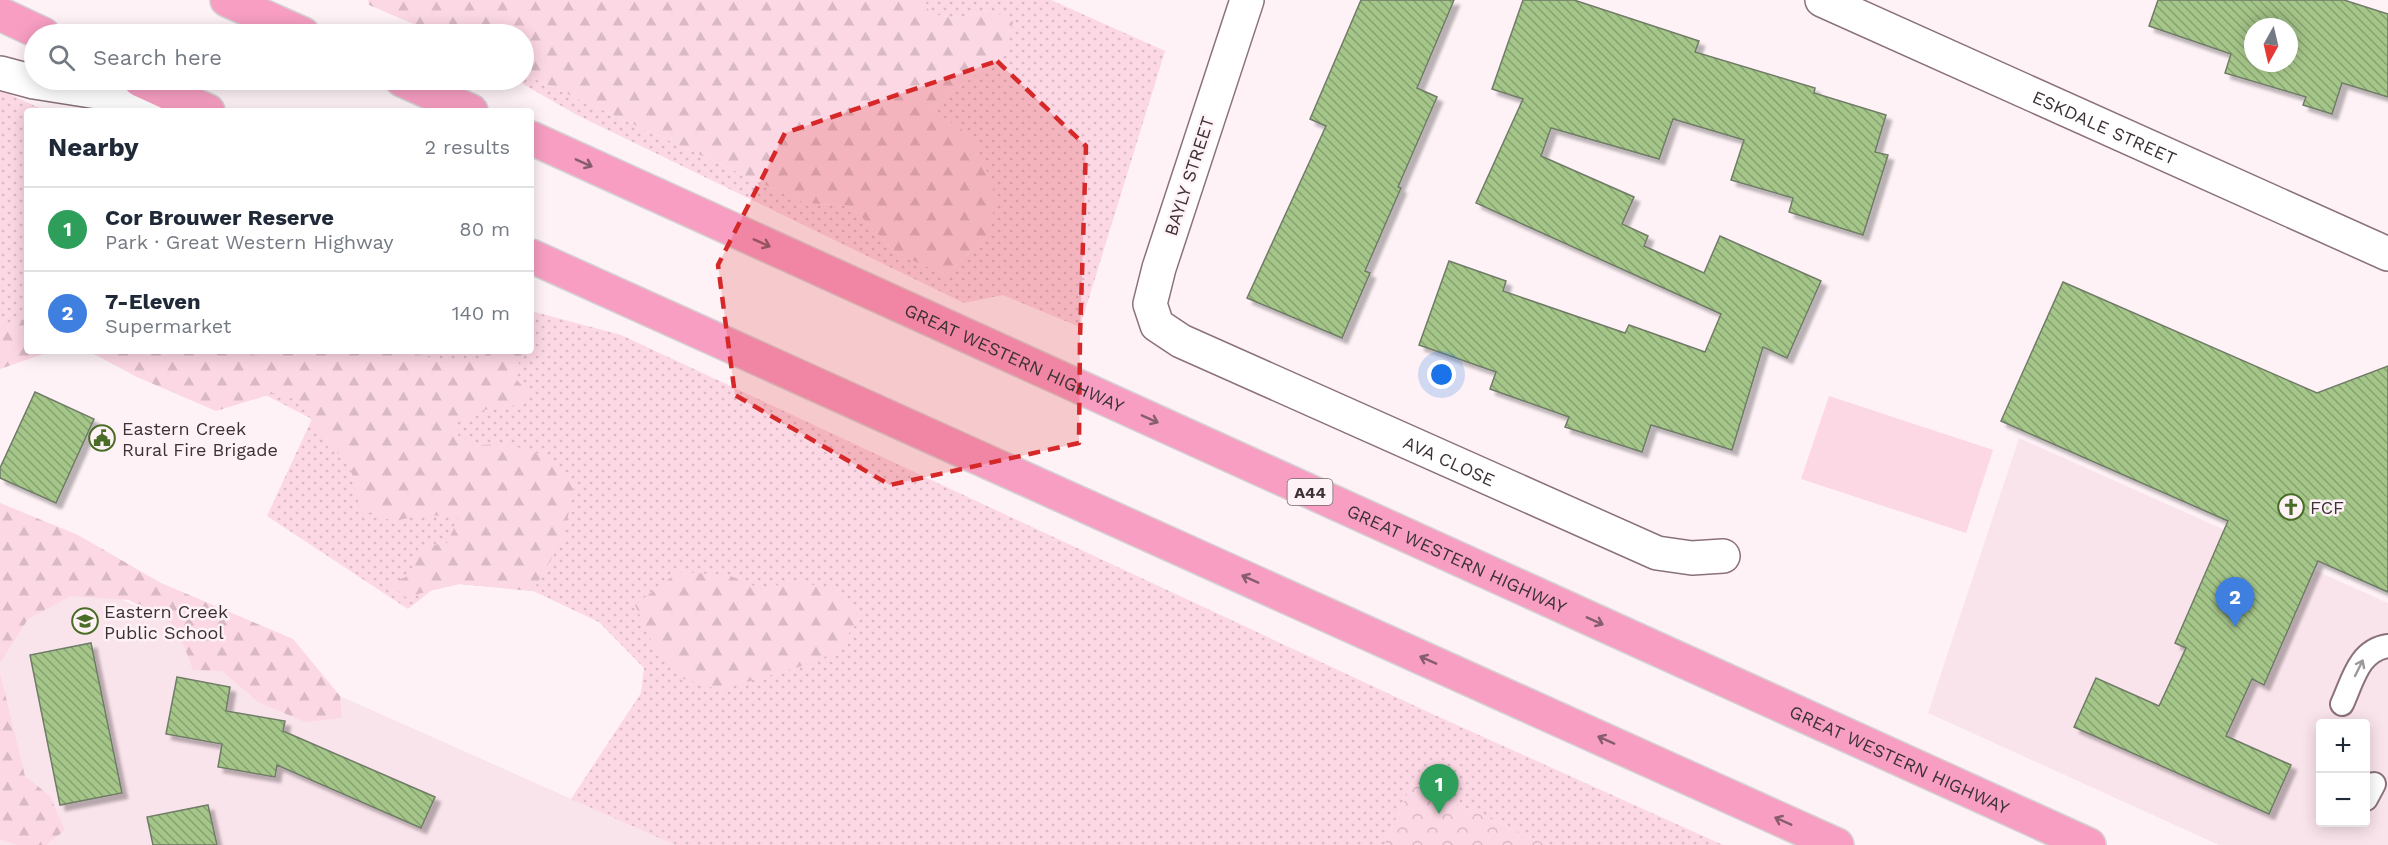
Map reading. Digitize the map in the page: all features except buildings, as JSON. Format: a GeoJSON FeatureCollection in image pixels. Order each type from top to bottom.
{"type":"FeatureCollection","features":[{"type":"Feature","properties":{"kind":"highway"},"geometry":{"type":"LineString","coordinates":[[227,0],[281,24]]}},
{"type":"Feature","properties":{"kind":"highway"},"geometry":{"type":"LineString","coordinates":[[0,14],[24,25]]}},
{"type":"Feature","properties":{"kind":"highway"},"geometry":{"type":"LineString","coordinates":[[162,90],[201,108]]}},
{"type":"Feature","properties":{"kind":"highway"},"geometry":{"type":"LineString","coordinates":[[424,90],[464,108]]}},
{"type":"Feature","properties":{"kind":"highway","name":"GREAT WESTERN HIGHWAY"},"geometry":{"type":"LineString","coordinates":[[534,139],[2089,845]]}},
{"type":"Feature","properties":{"kind":"highway"},"geometry":{"type":"LineString","coordinates":[[534,257],[1837,845]]}},
{"type":"Feature","properties":{"kind":"street","name":"BAYLY STREET"},"geometry":{"type":"LineString","coordinates":[[1181,341],[1157,325],[1150,304],[1159,268],[1247,0]]}},
{"type":"Feature","properties":{"kind":"street","name":"ESKDALE STREET"},"geometry":{"type":"LineString","coordinates":[[1822,0],[2388,254]]}},
{"type":"Feature","properties":{"kind":"street"},"geometry":{"type":"LineString","coordinates":[[0,73],[24,79]]}},
{"type":"Feature","properties":{"kind":"street"},"geometry":{"type":"LineString","coordinates":[[83,90],[193,108]]}},
{"type":"Feature","properties":{"kind":"street","name":"AVA CLOSE"},"geometry":{"type":"LineString","coordinates":[[1181,341],[1658,553],[1692,558],[1724,556]]}},
{"type":"Feature","properties":{"kind":"lane"},"geometry":{"type":"LineString","coordinates":[[2342,704],[2366,654],[2379,647],[2388,646]]}},
{"type":"Feature","properties":{"kind":"highlighted area"},"geometry":{"type":"Polygon","coordinates":[[[997,61],[1086,146],[1079,443],[890,485],[735,395],[718,265],[785,133],[997,61]]]}},
{"type":"Feature","properties":{"kind":"shaded area"},"geometry":{"type":"Polygon","coordinates":[[[2019,438],[2388,603],[2388,845],[2219,845],[1928,713],[2019,438]]]}},
{"type":"Feature","properties":{"kind":"shaded area","name":"Eastern Creek Public School"},"geometry":{"type":"Polygon","coordinates":[[[0,546],[340,696],[675,845],[0,845],[0,546]]]}},
{"type":"Feature","properties":{"kind":"green space"},"geometry":{"type":"Polygon","coordinates":[[[368,0],[925,0],[930,14],[955,18],[992,10],[1013,22],[1005,53],[930,109],[973,137],[997,197],[987,236],[946,275],[896,253],[851,206],[805,203],[534,79],[534,24],[414,24],[369,5],[368,0]]]}},
{"type":"Feature","properties":{"kind":"green space"},"geometry":{"type":"Polygon","coordinates":[[[925,0],[1051,0],[1165,51],[1080,327],[1003,295],[964,303],[577,115],[533,90],[534,79],[805,203],[851,206],[896,253],[946,275],[987,236],[973,137],[930,109],[1005,53],[992,10],[955,18],[930,14],[925,0]]]}},
{"type":"Feature","properties":{"kind":"green space"},"geometry":{"type":"Polygon","coordinates":[[[0,90],[39,108],[24,108],[24,324],[0,338],[0,90]]]}},
{"type":"Feature","properties":{"kind":"green space"},"geometry":{"type":"Polygon","coordinates":[[[534,312],[621,335],[1428,712],[1723,845],[1548,845],[1412,784],[1384,845],[675,845],[571,799],[641,693],[644,668],[599,622],[533,591],[459,584],[433,589],[408,609],[267,516],[312,419],[186,354],[534,354],[534,312]]]}},
{"type":"Feature","properties":{"kind":"green space"},"geometry":{"type":"Polygon","coordinates":[[[24,320],[24,354],[43,354],[0,369],[0,325],[24,320]]]}},
{"type":"Feature","properties":{"kind":"green space"},"geometry":{"type":"Polygon","coordinates":[[[94,354],[250,354],[266,356],[415,354],[451,362],[478,361],[486,354],[521,354],[513,376],[529,393],[516,405],[484,410],[452,425],[460,438],[478,445],[508,444],[543,455],[575,481],[564,536],[533,591],[459,584],[405,597],[390,584],[410,575],[419,547],[447,543],[460,515],[417,516],[394,521],[360,511],[355,483],[347,459],[327,446],[300,401],[275,393],[216,411],[137,377],[94,354]]]}},
{"type":"Feature","properties":{"kind":"green space"},"geometry":{"type":"Polygon","coordinates":[[[1829,396],[1993,450],[1966,533],[1801,479],[1829,396]]]}},
{"type":"Feature","properties":{"kind":"green space"},"geometry":{"type":"Polygon","coordinates":[[[0,503],[78,535],[161,583],[293,639],[340,696],[342,718],[305,722],[258,702],[222,671],[193,670],[183,643],[172,624],[129,600],[71,596],[28,619],[0,663],[0,503]]]}},
{"type":"Feature","properties":{"kind":"green space"},"geometry":{"type":"Polygon","coordinates":[[[678,572],[728,575],[759,588],[799,582],[838,590],[860,619],[834,653],[805,665],[720,690],[681,678],[651,640],[635,605],[678,572]]]}},
{"type":"Feature","properties":{"kind":"green space"},"geometry":{"type":"Polygon","coordinates":[[[0,673],[25,776],[50,796],[65,830],[46,845],[17,845],[0,839],[0,673]]]}},
{"type":"Feature","properties":{"kind":"green space"},"geometry":{"type":"Polygon","coordinates":[[[1412,784],[1548,845],[1384,845],[1412,784]]]}},
{"type":"Feature","properties":{"kind":"place","name":"Eastern Creek Rural Fire Brigade"},"geometry":{"type":"Point","coordinates":[102,438]}},
{"type":"Feature","properties":{"kind":"place","name":"FCF"},"geometry":{"type":"Point","coordinates":[2291,507]}},
{"type":"Feature","properties":{"kind":"place","name":"Eastern Creek Public School"},"geometry":{"type":"Point","coordinates":[85,621]}},
{"type":"Feature","properties":{"kind":"place","name":"7-Eleven"},"geometry":{"type":"Point","coordinates":[2235,627]}},
{"type":"Feature","properties":{"kind":"place","name":"Cor Brouwer Reserve"},"geometry":{"type":"Point","coordinates":[1439,814]}}]}
